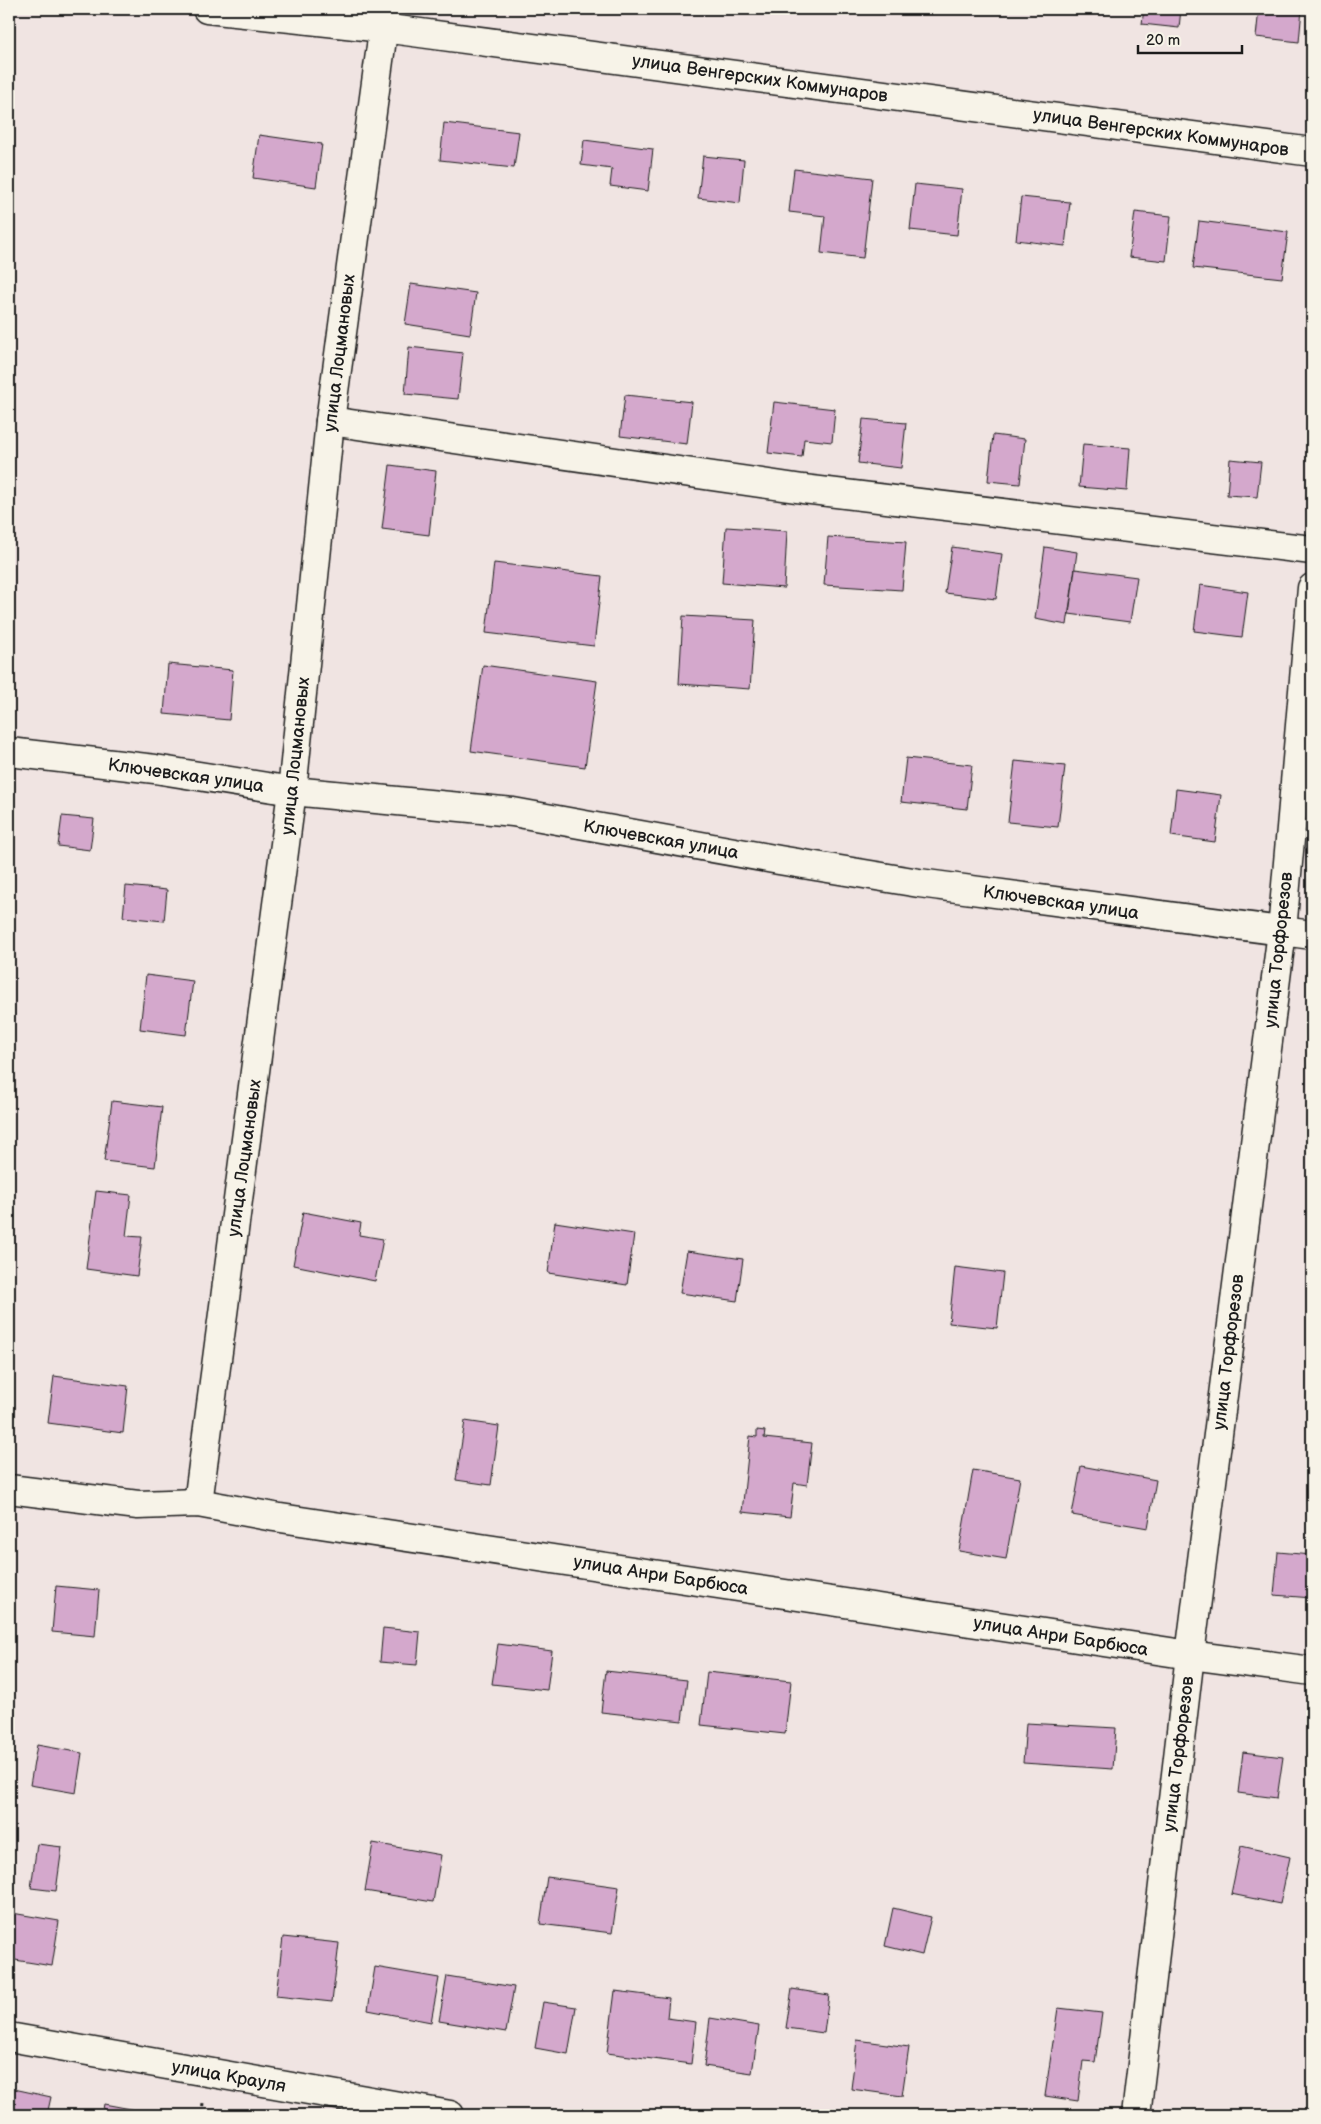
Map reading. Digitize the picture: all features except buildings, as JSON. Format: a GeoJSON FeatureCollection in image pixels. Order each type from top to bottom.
{"type":"FeatureCollection","features":[{"type":"Feature","properties":{"kind":"street","name":"улица Венгерских Коммунаров"},"geometry":{"type":"LineString","coordinates":[[207,9],[384,18],[1312,152]]}},
{"type":"Feature","properties":{"kind":"street","name":"улица Лоцмановых"},"geometry":{"type":"LineString","coordinates":[[198,1503],[292,791],[330,421],[384,18]]}},
{"type":"Feature","properties":{"kind":"street"},"geometry":{"type":"LineString","coordinates":[[330,421],[803,489],[1312,550]]}},
{"type":"Feature","properties":{"kind":"street","name":"улица Торфорезов"},"geometry":{"type":"LineString","coordinates":[[1136,2115],[1190,1655],[1282,931],[1312,588]]}},
{"type":"Feature","properties":{"kind":"street","name":"Ключевская улица"},"geometry":{"type":"LineString","coordinates":[[9,752],[155,769],[292,791],[513,812],[919,883],[1312,935]]}},
{"type":"Feature","properties":{"kind":"street","name":"улица Анри Барбюса"},"geometry":{"type":"LineString","coordinates":[[9,1489],[138,1505],[198,1503],[274,1517],[1190,1655],[1312,1671]]}},
{"type":"Feature","properties":{"kind":"street","name":"улица Крауля"},"geometry":{"type":"LineString","coordinates":[[9,2037],[450,2115]]}}]}
